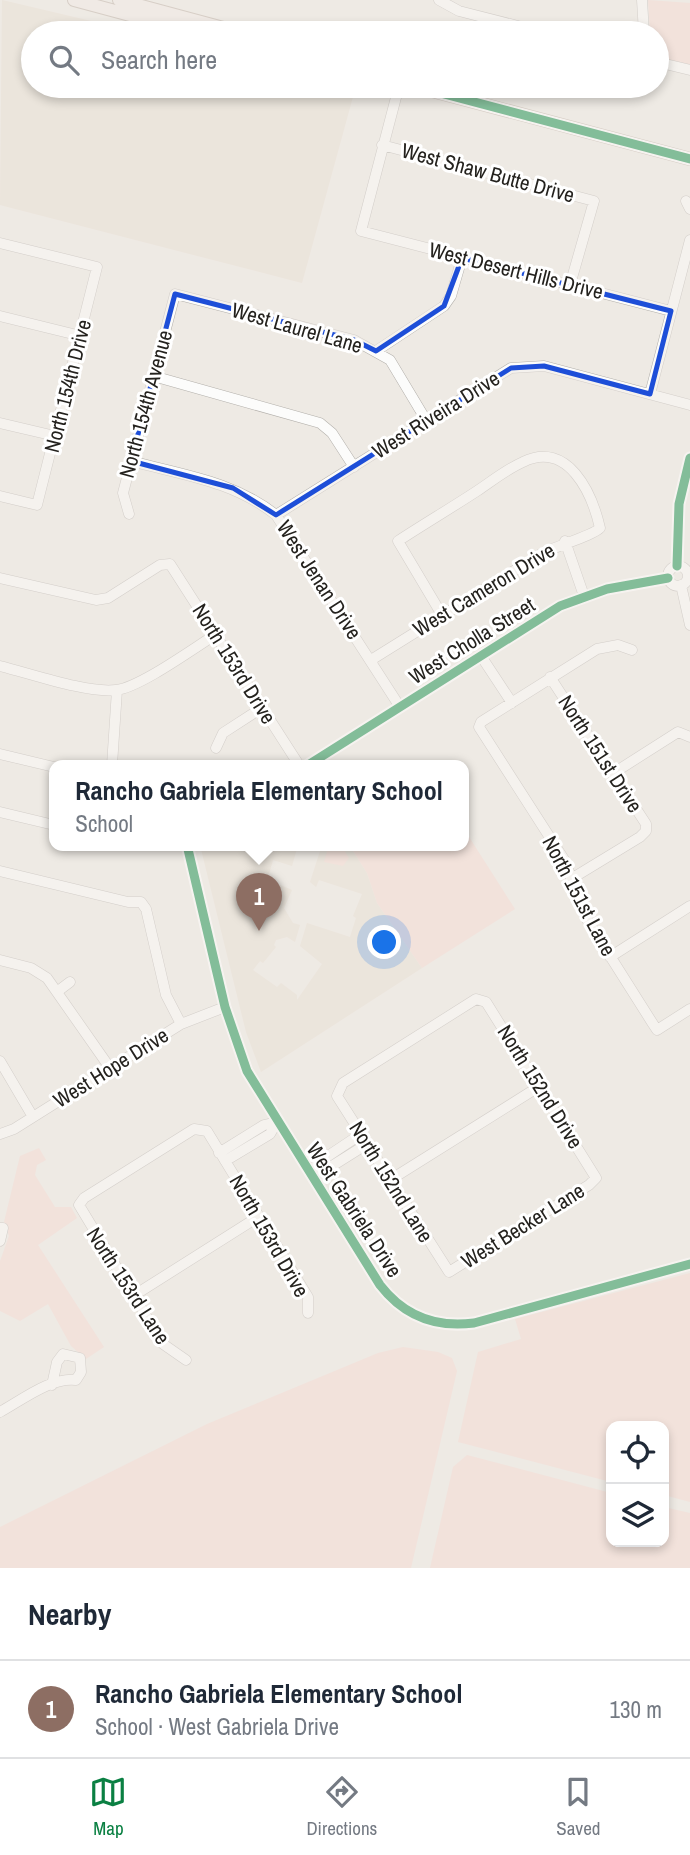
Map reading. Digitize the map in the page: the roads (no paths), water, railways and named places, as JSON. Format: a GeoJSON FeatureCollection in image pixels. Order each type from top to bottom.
{"type":"FeatureCollection","features":[{"type":"Feature","properties":{"kind":"main road"},"geometry":{"type":"LineString","coordinates":[[74,0],[153,21]]}},
{"type":"Feature","properties":{"kind":"main road"},"geometry":{"type":"LineString","coordinates":[[119,0],[195,21]]}},
{"type":"Feature","properties":{"kind":"main road"},"geometry":{"type":"LineString","coordinates":[[459,98],[690,159]]}},
{"type":"Feature","properties":{"kind":"street"},"geometry":{"type":"LineString","coordinates":[[439,0],[451,2],[458,11],[498,21]]}},
{"type":"Feature","properties":{"kind":"street"},"geometry":{"type":"LineString","coordinates":[[642,0],[644,21]]}},
{"type":"Feature","properties":{"kind":"street"},"geometry":{"type":"LineString","coordinates":[[669,65],[690,71]]}},
{"type":"Feature","properties":{"kind":"street"},"geometry":{"type":"LineString","coordinates":[[365,246],[365,232],[382,145],[396,98]]}},
{"type":"Feature","properties":{"kind":"street","name":"West Shaw Butte Drive"},"geometry":{"type":"LineString","coordinates":[[382,145],[594,201],[570,285]]}},
{"type":"Feature","properties":{"kind":"street","name":"West Desert Hills Drive"},"geometry":{"type":"LineString","coordinates":[[365,232],[671,311]]}},
{"type":"Feature","properties":{"kind":"street"},"geometry":{"type":"LineString","coordinates":[[650,394],[690,240]]}},
{"type":"Feature","properties":{"kind":"street","name":"North 154th Drive"},"geometry":{"type":"LineString","coordinates":[[0,243],[97,267],[37,505],[0,496]]}},
{"type":"Feature","properties":{"kind":"street"},"geometry":{"type":"LineString","coordinates":[[376,351],[444,306],[451,296],[462,258]]}},
{"type":"Feature","properties":{"kind":"street","name":"West Laurel Lane"},"geometry":{"type":"LineString","coordinates":[[176,294],[354,340],[376,351],[390,360],[426,420]]}},
{"type":"Feature","properties":{"kind":"street","name":"North 154th Avenue"},"geometry":{"type":"LineString","coordinates":[[130,514],[123,493],[176,294]]}},
{"type":"Feature","properties":{"kind":"street"},"geometry":{"type":"LineString","coordinates":[[0,316],[81,337]]}},
{"type":"Feature","properties":{"kind":"street","name":"West Riveira Drive"},"geometry":{"type":"LineString","coordinates":[[276,515],[510,368],[524,365],[544,366],[690,405]]}},
{"type":"Feature","properties":{"kind":"street"},"geometry":{"type":"LineString","coordinates":[[153,376],[320,423],[332,433],[354,467]]}},
{"type":"Feature","properties":{"kind":"street"},"geometry":{"type":"LineString","coordinates":[[0,423],[55,436]]}},
{"type":"Feature","properties":{"kind":"street"},"geometry":{"type":"LineString","coordinates":[[677,566],[690,458]]}},
{"type":"Feature","properties":{"kind":"street","name":"West Cameron Drive"},"geometry":{"type":"LineString","coordinates":[[371,660],[565,541],[596,533],[600,528],[583,481],[574,469],[556,459],[523,461],[398,541],[442,615]]}},
{"type":"Feature","properties":{"kind":"street","name":"West Jenan Drive"},"geometry":{"type":"LineString","coordinates":[[131,461],[233,488],[252,496],[276,515],[400,707]]}},
{"type":"Feature","properties":{"kind":"street"},"geometry":{"type":"LineString","coordinates":[[565,541],[584,596]]}},
{"type":"Feature","properties":{"kind":"street","name":"North 153rd Drive"},"geometry":{"type":"LineString","coordinates":[[0,578],[96,600],[108,598],[160,565],[170,564],[260,709],[296,760]]}},
{"type":"Feature","properties":{"kind":"street"},"geometry":{"type":"LineString","coordinates":[[677,566],[671,569],[668,578],[672,584],[681,586]]}},
{"type":"Feature","properties":{"kind":"street"},"geometry":{"type":"LineString","coordinates":[[677,566],[687,572],[688,579],[681,586]]}},
{"type":"Feature","properties":{"kind":"street","name":"West Cholla Street"},"geometry":{"type":"LineString","coordinates":[[316,760],[560,606],[607,589],[668,578]]}},
{"type":"Feature","properties":{"kind":"street"},"geometry":{"type":"LineString","coordinates":[[681,586],[690,625]]}},
{"type":"Feature","properties":{"kind":"street"},"geometry":{"type":"LineString","coordinates":[[0,666],[91,688],[117,690],[135,683],[215,635]]}},
{"type":"Feature","properties":{"kind":"street"},"geometry":{"type":"LineString","coordinates":[[481,656],[512,703],[597,649],[618,645],[632,650]]}},
{"type":"Feature","properties":{"kind":"street","name":"North 151st Drive"},"geometry":{"type":"LineString","coordinates":[[550,677],[646,824],[646,831],[571,879]]}},
{"type":"Feature","properties":{"kind":"street"},"geometry":{"type":"LineString","coordinates":[[112,760],[117,690]]}},
{"type":"Feature","properties":{"kind":"street","name":"North 151st Lane"},"geometry":{"type":"LineString","coordinates":[[512,703],[481,722],[479,727],[565,862],[586,918],[657,1030],[690,1009]]}},
{"type":"Feature","properties":{"kind":"street"},"geometry":{"type":"LineString","coordinates":[[215,748],[223,733],[260,709]]}},
{"type":"Feature","properties":{"kind":"street"},"geometry":{"type":"LineString","coordinates":[[612,774],[678,732],[687,734]]}},
{"type":"Feature","properties":{"kind":"street"},"geometry":{"type":"LineString","coordinates":[[0,754],[49,767]]}},
{"type":"Feature","properties":{"kind":"street"},"geometry":{"type":"LineString","coordinates":[[0,812],[49,824]]}},
{"type":"Feature","properties":{"kind":"street","name":"West Gabriela Drive"},"geometry":{"type":"LineString","coordinates":[[188,851],[225,1007],[247,1072],[386,1294],[409,1312],[441,1324],[474,1323],[690,1264]]}},
{"type":"Feature","properties":{"kind":"street"},"geometry":{"type":"LineString","coordinates":[[0,871],[128,902],[141,902],[146,909],[169,1004],[181,1024]]}},
{"type":"Feature","properties":{"kind":"street"},"geometry":{"type":"LineString","coordinates":[[610,957],[690,906]]}},
{"type":"Feature","properties":{"kind":"street"},"geometry":{"type":"LineString","coordinates":[[0,960],[31,968],[47,978],[110,1068]]}},
{"type":"Feature","properties":{"kind":"street"},"geometry":{"type":"LineString","coordinates":[[58,991],[70,982]]}},
{"type":"Feature","properties":{"kind":"street","name":"North 152nd Drive"},"geometry":{"type":"LineString","coordinates":[[337,1091],[343,1083],[476,999],[482,999],[540,1086],[596,1178]]}},
{"type":"Feature","properties":{"kind":"street","name":"West Hope Drive"},"geometry":{"type":"LineString","coordinates":[[0,1134],[181,1024],[225,1007]]}},
{"type":"Feature","properties":{"kind":"street"},"geometry":{"type":"LineString","coordinates":[[0,1061],[33,1116]]}},
{"type":"Feature","properties":{"kind":"street"},"geometry":{"type":"LineString","coordinates":[[390,1180],[540,1086]]}},
{"type":"Feature","properties":{"kind":"street","name":"North 152nd Lane"},"geometry":{"type":"LineString","coordinates":[[337,1091],[337,1096],[449,1272]]}},
{"type":"Feature","properties":{"kind":"street"},"geometry":{"type":"LineString","coordinates":[[222,1157],[250,1140],[270,1134],[277,1122]]}},
{"type":"Feature","properties":{"kind":"street","name":"North 153rd Drive"},"geometry":{"type":"LineString","coordinates":[[79,1205],[84,1198],[200,1128],[207,1132],[308,1297],[308,1313]]}},
{"type":"Feature","properties":{"kind":"street"},"geometry":{"type":"LineString","coordinates":[[310,1173],[318,1162],[361,1134]]}},
{"type":"Feature","properties":{"kind":"street"},"geometry":{"type":"LineString","coordinates":[[310,1173],[324,1171],[367,1144]]}},
{"type":"Feature","properties":{"kind":"street","name":"West Becker Lane"},"geometry":{"type":"LineString","coordinates":[[449,1272],[589,1185],[596,1178]]}},
{"type":"Feature","properties":{"kind":"street","name":"North 153rd Lane"},"geometry":{"type":"LineString","coordinates":[[79,1205],[163,1345],[186,1360]]}},
{"type":"Feature","properties":{"kind":"street"},"geometry":{"type":"LineString","coordinates":[[133,1296],[258,1217]]}},
{"type":"Feature","properties":{"kind":"street"},"geometry":{"type":"LineString","coordinates":[[0,1241],[2,1228]]}},
{"type":"Feature","properties":{"kind":"street"},"geometry":{"type":"LineString","coordinates":[[0,1412],[52,1385],[63,1378],[76,1380],[82,1372],[80,1359],[70,1353],[63,1354],[57,1362],[52,1385]]}},
{"type":"Feature","properties":{"kind":"place","name":"Rancho Gabriela Elementary School"},"geometry":{"type":"Point","coordinates":[259,931]}}]}
